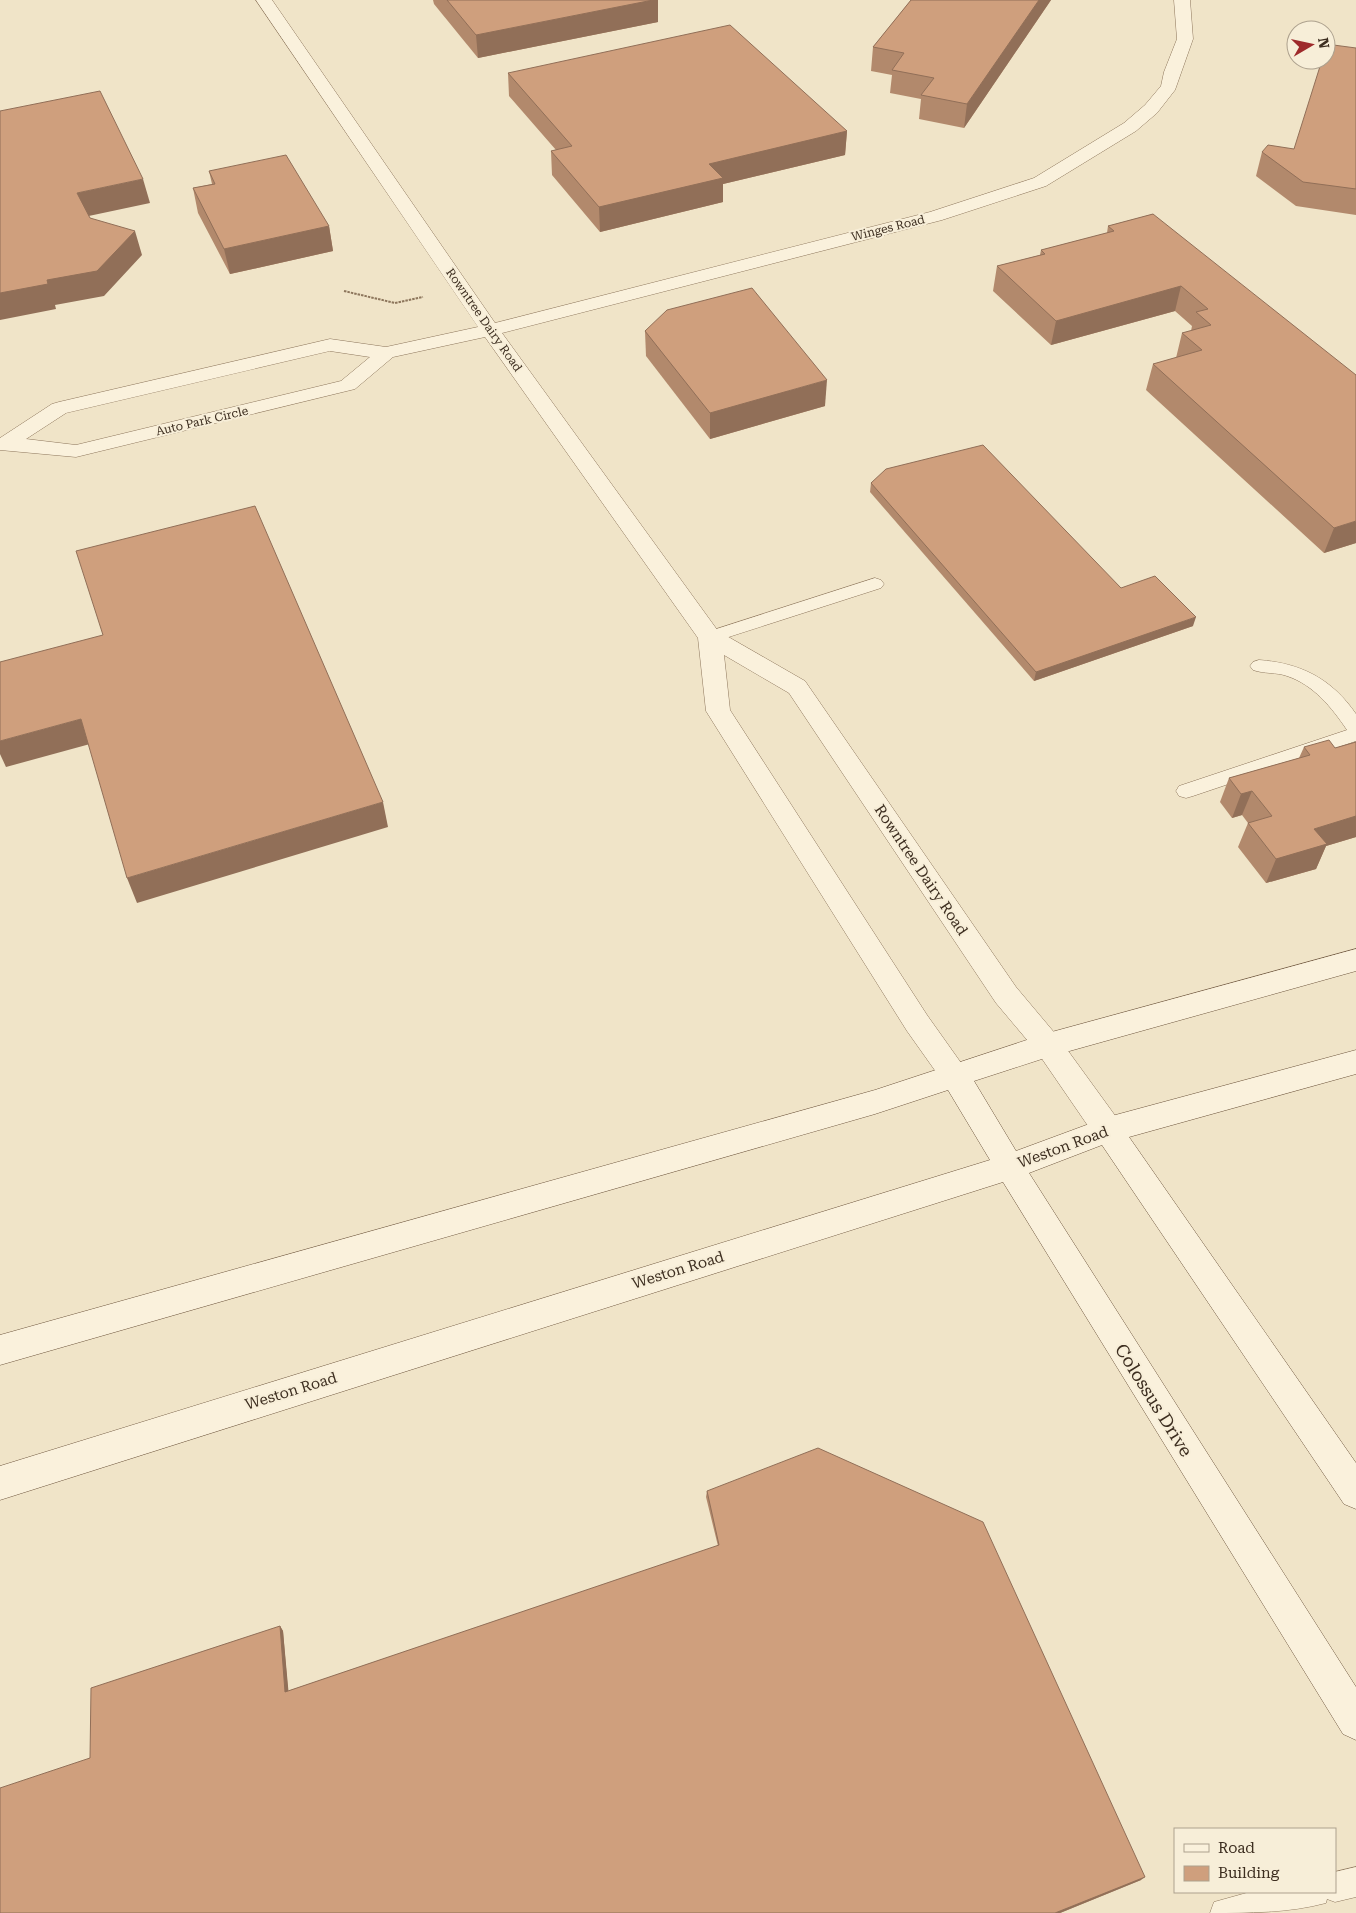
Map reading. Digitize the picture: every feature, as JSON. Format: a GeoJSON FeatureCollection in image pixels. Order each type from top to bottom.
{"type":"FeatureCollection","features":[{"type":"Feature","properties":{"kind":"street","name":"Rowntree Dairy Road"},"geometry":{"type":"LineString","coordinates":[[264,0],[490,330],[710,637],[797,687],[1006,995],[1048,1045],[1108,1130]]}},
{"type":"Feature","properties":{"kind":"street","name":"Winges Road"},"geometry":{"type":"LineString","coordinates":[[490,330],[936,216],[1040,182],[1130,127],[1151,109],[1169,88],[1172,72],[1185,39],[1182,0]]}},
{"type":"Feature","properties":{"kind":"street","name":"Auto Park Circle"},"geometry":{"type":"LineString","coordinates":[[3,443],[59,408],[96,399],[330,345],[386,353],[490,330]]}},
{"type":"Feature","properties":{"kind":"street","name":"Auto Park Circle"},"geometry":{"type":"LineString","coordinates":[[3,443],[76,451],[348,385],[386,353]]}},
{"type":"Feature","properties":{"kind":"street","name":"Rowntree Dairy Road"},"geometry":{"type":"LineString","coordinates":[[710,637],[718,711],[917,1023],[956,1077]]}},
{"type":"Feature","properties":{"kind":"street"},"geometry":{"type":"LineString","coordinates":[[0,1350],[875,1102],[956,1077],[1048,1045],[1356,960]]}},
{"type":"Feature","properties":{"kind":"street","name":"Weston Road"},"geometry":{"type":"LineString","coordinates":[[0,1483],[1009,1167],[1108,1130],[1356,1062]]}},
{"type":"Feature","properties":{"kind":"street","name":"Colossus Drive"},"geometry":{"type":"LineString","coordinates":[[956,1077],[1009,1167],[1356,1721]]}},
{"type":"Feature","properties":{"kind":"street"},"geometry":{"type":"LineString","coordinates":[[1108,1130],[1356,1492]]}},
{"type":"Feature","properties":{"kind":"lane"},"geometry":{"type":"LineString","coordinates":[[710,637],[875,584]]}},
{"type":"Feature","properties":{"kind":"lane"},"geometry":{"type":"LineString","coordinates":[[1259,666],[1279,666],[1298,671],[1320,687],[1342,707],[1356,728]]}},
{"type":"Feature","properties":{"kind":"lane"},"geometry":{"type":"LineString","coordinates":[[1186,791],[1356,734]]}},
{"type":"Feature","properties":{"kind":"lane"},"geometry":{"type":"LineString","coordinates":[[1336,1887],[1356,1882]]}},
{"type":"Feature","properties":{"kind":"lane"},"geometry":{"type":"LineString","coordinates":[[1225,1913],[1311,1893]]}},
{"type":"Feature","properties":{"kind":"path"},"geometry":{"type":"LineString","coordinates":[[344,291],[395,303],[463,289]]}},
{"type":"Feature","properties":{"kind":"building"},"geometry":{"type":"Polygon","coordinates":[[[447,0],[653,0],[476,35],[447,0]]]}},
{"type":"Feature","properties":{"kind":"building"},"geometry":{"type":"Polygon","coordinates":[[[911,0],[1039,0],[967,104],[921,95],[934,78],[892,70],[904,53],[873,47],[911,0]]]}},
{"type":"Feature","properties":{"kind":"building"},"geometry":{"type":"Polygon","coordinates":[[[730,25],[847,131],[709,164],[723,178],[599,207],[551,151],[572,146],[508,73],[730,25]]]}},
{"type":"Feature","properties":{"kind":"building"},"geometry":{"type":"Polygon","coordinates":[[[1336,45],[1356,48],[1356,189],[1303,182],[1262,152],[1268,145],[1294,149],[1319,70],[1336,70],[1336,45]]]}},
{"type":"Feature","properties":{"kind":"building"},"geometry":{"type":"Polygon","coordinates":[[[100,91],[143,179],[77,193],[90,218],[135,231],[97,271],[47,280],[48,284],[0,293],[0,111],[100,91]]]}},
{"type":"Feature","properties":{"kind":"building"},"geometry":{"type":"Polygon","coordinates":[[[286,155],[329,226],[224,249],[193,188],[215,184],[209,171],[286,155]]]}},
{"type":"Feature","properties":{"kind":"building"},"geometry":{"type":"Polygon","coordinates":[[[1153,214],[1356,375],[1356,521],[1334,528],[1153,364],[1202,350],[1182,333],[1211,325],[1196,312],[1208,309],[1181,286],[1056,321],[997,266],[1045,254],[1041,250],[1114,231],[1108,226],[1153,214]]]}},
{"type":"Feature","properties":{"kind":"building"},"geometry":{"type":"Polygon","coordinates":[[[752,288],[827,380],[710,413],[645,331],[667,310],[752,288]]]}},
{"type":"Feature","properties":{"kind":"building"},"geometry":{"type":"Polygon","coordinates":[[[983,445],[1121,588],[1155,576],[1196,617],[1036,672],[871,483],[886,469],[983,445]]]}},
{"type":"Feature","properties":{"kind":"building"},"geometry":{"type":"Polygon","coordinates":[[[255,506],[383,802],[127,878],[81,719],[0,741],[0,662],[103,635],[76,551],[255,506]]]}},
{"type":"Feature","properties":{"kind":"building"},"geometry":{"type":"Polygon","coordinates":[[[1329,740],[1335,748],[1356,742],[1356,816],[1314,829],[1327,844],[1276,859],[1248,823],[1272,816],[1252,791],[1241,794],[1229,778],[1310,755],[1304,747],[1329,740]]]}},
{"type":"Feature","properties":{"kind":"building"},"geometry":{"type":"Polygon","coordinates":[[[818,1448],[983,1522],[1145,1877],[1055,1913],[0,1913],[0,1788],[90,1758],[91,1688],[280,1626],[285,1692],[719,1545],[707,1491],[818,1448]]]}}]}
